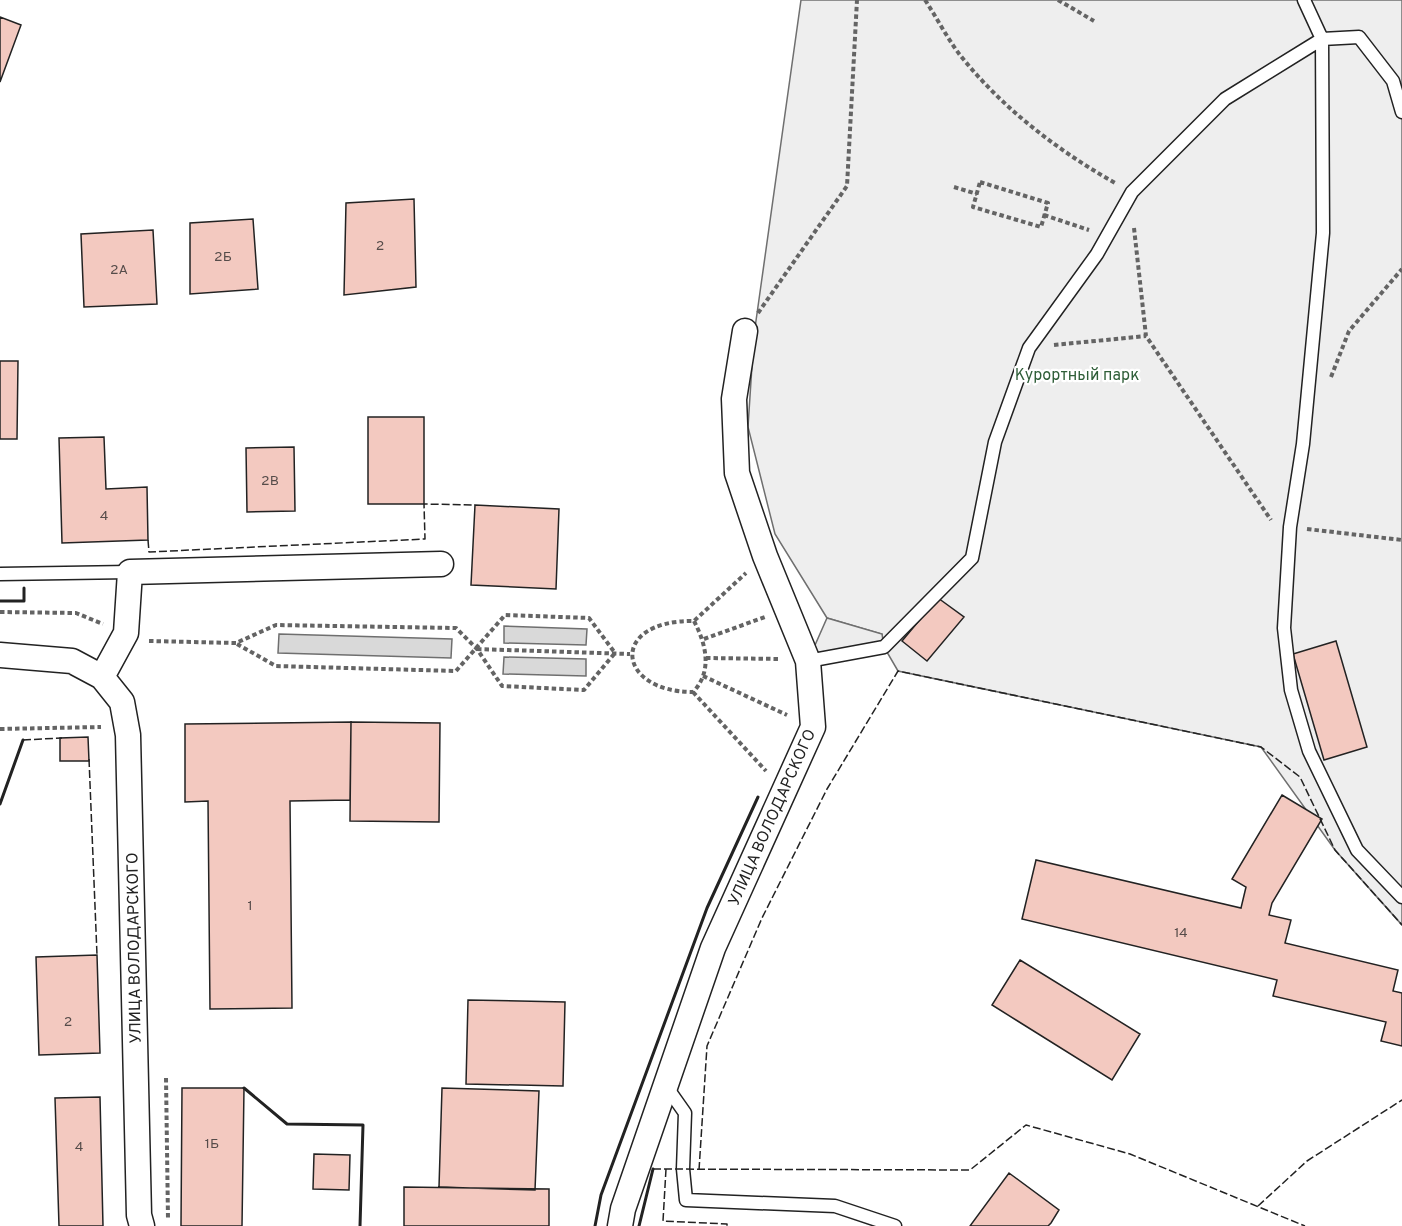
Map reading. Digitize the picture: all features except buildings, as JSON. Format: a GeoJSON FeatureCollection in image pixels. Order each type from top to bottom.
{"type":"FeatureCollection","features":[{"type":"Feature","properties":{"kind":"street","name":"УЛИЦА ВОЛОДАРСКОГО"},"geometry":{"type":"LineString","coordinates":[[620,1226],[623,1209],[713,948],[813,727],[808,661],[765,556],[737,472],[734,399],[745,331]]}},
{"type":"Feature","properties":{"kind":"street"},"geometry":{"type":"LineString","coordinates":[[0,655],[72,661],[102,677],[126,633],[130,572],[441,564]]}},
{"type":"Feature","properties":{"kind":"street","name":"УЛИЦА ВОЛОДАРСКОГО"},"geometry":{"type":"LineString","coordinates":[[102,677],[122,702],[128,735],[141,1226]]}},
{"type":"Feature","properties":{"kind":"lane"},"geometry":{"type":"LineString","coordinates":[[1304,0],[1322,39],[1323,233],[1303,444],[1290,526],[1284,628],[1292,690],[1309,751],[1357,850],[1402,897]]}},
{"type":"Feature","properties":{"kind":"lane"},"geometry":{"type":"LineString","coordinates":[[808,661],[884,647],[972,558],[995,442],[1029,348],[1096,254],[1132,192],[1225,99],[1322,39],[1359,37],[1393,81],[1402,112]]}},
{"type":"Feature","properties":{"kind":"lane"},"geometry":{"type":"LineString","coordinates":[[0,574],[130,572]]}},
{"type":"Feature","properties":{"kind":"lane"},"geometry":{"type":"LineString","coordinates":[[665,1085],[685,1113],[683,1170],[686,1200],[835,1206],[895,1226]]}},
{"type":"Feature","properties":{"kind":"path"},"geometry":{"type":"LineString","coordinates":[[745,331],[847,186],[857,0]]}},
{"type":"Feature","properties":{"kind":"path"},"geometry":{"type":"LineString","coordinates":[[925,0],[959,53],[989,88],[1078,162],[1132,192],[1146,336],[1272,521],[1290,526],[1402,540]]}},
{"type":"Feature","properties":{"kind":"path"},"geometry":{"type":"LineString","coordinates":[[1058,0],[1094,21]]}},
{"type":"Feature","properties":{"kind":"path"},"geometry":{"type":"LineString","coordinates":[[980,182],[1048,202],[1044,215],[1041,227],[973,207],[980,182]]}},
{"type":"Feature","properties":{"kind":"path"},"geometry":{"type":"LineString","coordinates":[[954,187],[977,194]]}},
{"type":"Feature","properties":{"kind":"path"},"geometry":{"type":"LineString","coordinates":[[1044,215],[1107,235]]}},
{"type":"Feature","properties":{"kind":"path"},"geometry":{"type":"LineString","coordinates":[[1328,382],[1349,331],[1402,269]]}},
{"type":"Feature","properties":{"kind":"path"},"geometry":{"type":"LineString","coordinates":[[1029,348],[1146,336]]}},
{"type":"Feature","properties":{"kind":"path"},"geometry":{"type":"LineString","coordinates":[[746,562],[752,580]]}},
{"type":"Feature","properties":{"kind":"path"},"geometry":{"type":"LineString","coordinates":[[738,580],[694,621],[681,621],[656,627],[635,643],[630,654],[634,666],[654,683],[679,692],[693,692],[770,774]]}},
{"type":"Feature","properties":{"kind":"path"},"geometry":{"type":"LineString","coordinates":[[762,607],[770,627]]}},
{"type":"Feature","properties":{"kind":"path"},"geometry":{"type":"LineString","coordinates":[[0,612],[76,613]]}},
{"type":"Feature","properties":{"kind":"path"},"geometry":{"type":"LineString","coordinates":[[236,643],[276,666],[456,671],[505,615],[589,618],[615,653]]}},
{"type":"Feature","properties":{"kind":"path"},"geometry":{"type":"LineString","coordinates":[[693,692],[703,676],[705,658],[704,639],[694,621]]}},
{"type":"Feature","properties":{"kind":"path"},"geometry":{"type":"LineString","coordinates":[[704,639],[755,621]]}},
{"type":"Feature","properties":{"kind":"path"},"geometry":{"type":"LineString","coordinates":[[146,641],[236,643],[276,625],[456,628],[477,649],[502,686],[584,690],[615,653]]}},
{"type":"Feature","properties":{"kind":"path"},"geometry":{"type":"LineString","coordinates":[[477,649],[630,654]]}},
{"type":"Feature","properties":{"kind":"path"},"geometry":{"type":"LineString","coordinates":[[705,658],[783,659],[779,649]]}},
{"type":"Feature","properties":{"kind":"path"},"geometry":{"type":"LineString","coordinates":[[703,676],[779,712]]}},
{"type":"Feature","properties":{"kind":"path"},"geometry":{"type":"LineString","coordinates":[[0,729],[107,727]]}},
{"type":"Feature","properties":{"kind":"path"},"geometry":{"type":"LineString","coordinates":[[166,1078],[168,1226]]}},
{"type":"Feature","properties":{"kind":"green space","name":"Курортный парк"},"geometry":{"type":"Polygon","coordinates":[[[801,0],[1402,0],[1402,925],[1335,850],[1261,747],[898,671],[884,647],[882,634],[827,618],[775,534],[748,427],[754,335],[801,0]]]}},
{"type":"Feature","properties":{"kind":"shaded area"},"geometry":{"type":"Polygon","coordinates":[[[827,618],[882,634],[884,647],[808,661],[827,618]]]}},
{"type":"Feature","properties":{"kind":"shaded area"},"geometry":{"type":"Polygon","coordinates":[[[504,626],[587,629],[586,645],[504,643],[504,626]]]}},
{"type":"Feature","properties":{"kind":"shaded area"},"geometry":{"type":"Polygon","coordinates":[[[279,634],[452,639],[451,658],[278,653],[279,634]]]}},
{"type":"Feature","properties":{"kind":"shaded area"},"geometry":{"type":"Polygon","coordinates":[[[504,657],[586,659],[586,676],[503,674],[504,657]]]}},
{"type":"Feature","properties":{"kind":"fence"},"geometry":{"type":"LineString","coordinates":[[148,540],[149,552],[425,539],[424,504],[475,505]]}},
{"type":"Feature","properties":{"kind":"fence"},"geometry":{"type":"LineString","coordinates":[[699,1170],[707,1046],[762,918],[827,789],[898,671],[1261,747],[1300,777],[1335,850],[1402,925]]}},
{"type":"Feature","properties":{"kind":"fence"},"geometry":{"type":"LineString","coordinates":[[23,740],[62,738]]}},
{"type":"Feature","properties":{"kind":"fence"},"geometry":{"type":"LineString","coordinates":[[89,759],[97,955]]}},
{"type":"Feature","properties":{"kind":"fence"},"geometry":{"type":"LineString","coordinates":[[1258,1206],[1307,1161],[1402,1100]]}},
{"type":"Feature","properties":{"kind":"fence"},"geometry":{"type":"LineString","coordinates":[[653,1169],[970,1170],[1026,1125],[1130,1154],[1305,1226]]}},
{"type":"Feature","properties":{"kind":"fence"},"geometry":{"type":"LineString","coordinates":[[666,1169],[663,1221],[727,1224],[727,1226]]}},
{"type":"Feature","properties":{"kind":"wall"},"geometry":{"type":"LineString","coordinates":[[0,601],[24,601],[24,588]]}},
{"type":"Feature","properties":{"kind":"wall"},"geometry":{"type":"LineString","coordinates":[[0,804],[23,740]]}},
{"type":"Feature","properties":{"kind":"wall"},"geometry":{"type":"LineString","coordinates":[[595,1226],[601,1195],[707,908],[758,797]]}},
{"type":"Feature","properties":{"kind":"wall"},"geometry":{"type":"LineString","coordinates":[[244,1088],[287,1124],[363,1125],[360,1226]]}},
{"type":"Feature","properties":{"kind":"wall"},"geometry":{"type":"LineString","coordinates":[[639,1226],[653,1169]]}}]}
